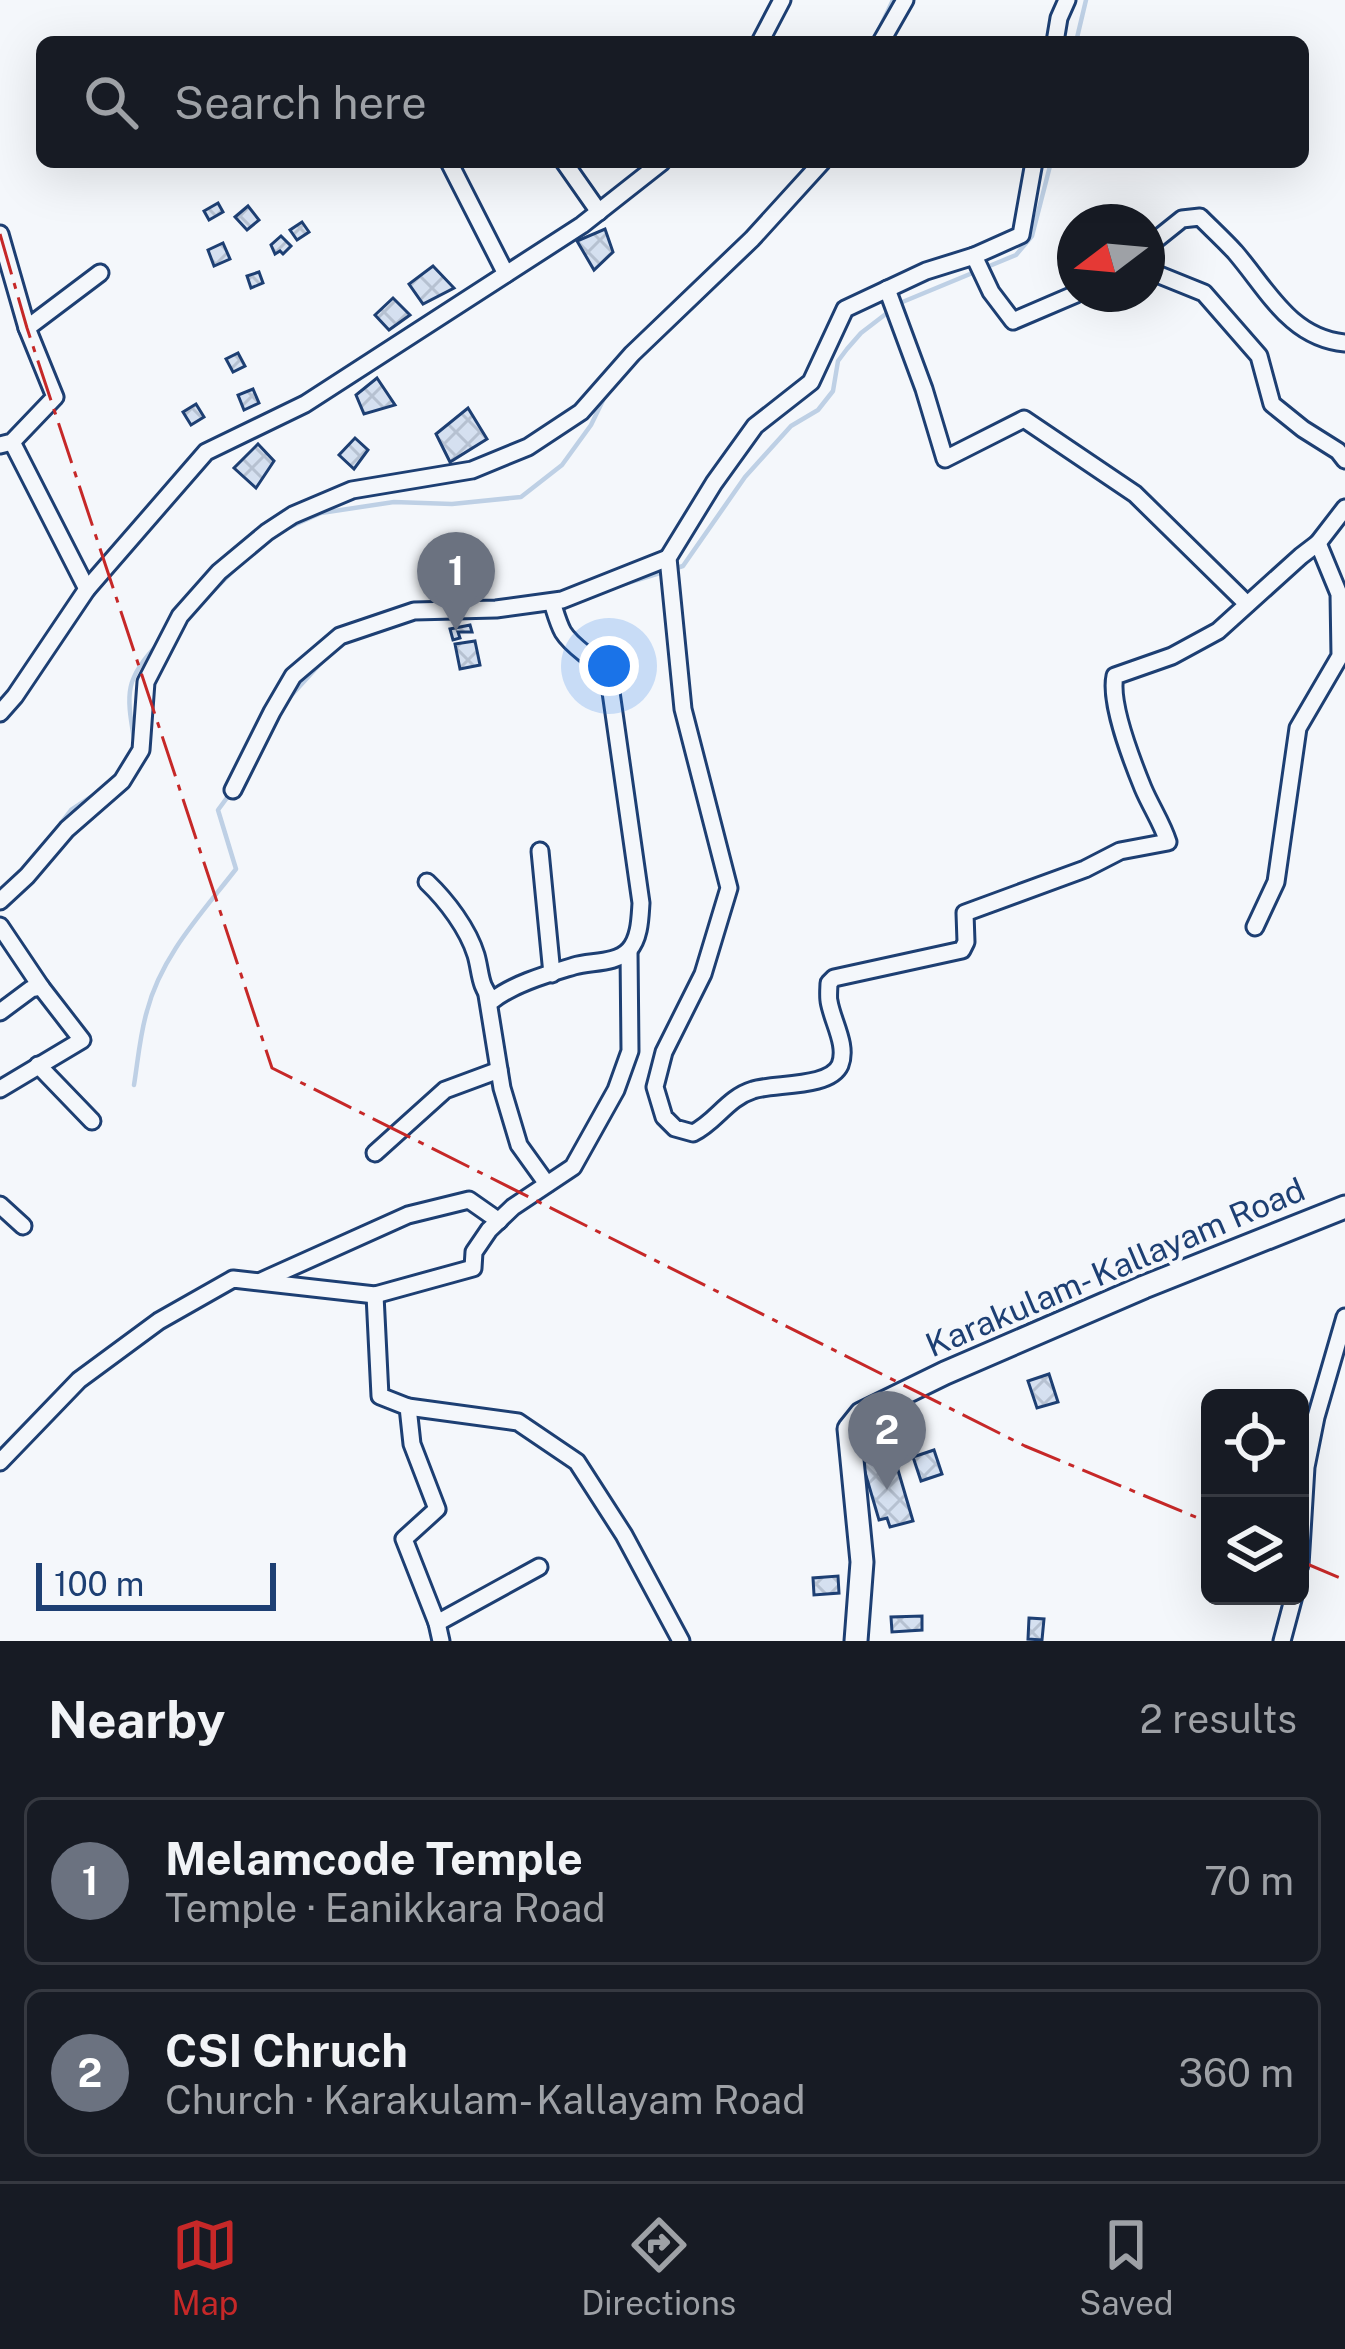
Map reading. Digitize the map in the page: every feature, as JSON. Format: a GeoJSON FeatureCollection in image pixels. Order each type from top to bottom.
{"type":"FeatureCollection","features":[{"type":"Feature","properties":{"kind":"street"},"geometry":{"type":"LineString","coordinates":[[763,36],[782,0]]}},
{"type":"Feature","properties":{"kind":"street"},"geometry":{"type":"LineString","coordinates":[[884,36],[905,0]]}},
{"type":"Feature","properties":{"kind":"street"},"geometry":{"type":"LineString","coordinates":[[1056,36],[1067,0]]}},
{"type":"Feature","properties":{"kind":"street"},"geometry":{"type":"LineString","coordinates":[[452,168],[506,274]]}},
{"type":"Feature","properties":{"kind":"street"},"geometry":{"type":"LineString","coordinates":[[568,168],[598,212]]}},
{"type":"Feature","properties":{"kind":"street"},"geometry":{"type":"LineString","coordinates":[[0,712],[16,696],[87,589],[206,452],[305,404],[598,212],[654,168]]}},
{"type":"Feature","properties":{"kind":"street"},"geometry":{"type":"LineString","coordinates":[[0,901],[67,830],[122,781],[141,751],[146,682],[181,616],[219,572],[267,532],[313,507],[352,490],[472,470],[528,447],[581,412],[816,168]]}},
{"type":"Feature","properties":{"kind":"street"},"geometry":{"type":"LineString","coordinates":[[1033,168],[1021,235],[978,266],[926,271],[845,309],[811,382],[755,426],[714,483],[668,566],[683,709],[729,888],[703,974],[664,1052],[656,1087],[664,1117],[675,1128],[693,1133],[706,1127],[727,1103],[752,1090],[829,1077],[840,1065],[842,1048],[829,1000],[829,983],[834,978],[962,950],[965,913],[1120,851],[1168,842],[1143,788],[1117,711],[1112,692],[1115,676],[1172,656],[1219,631],[1318,543],[1345,508]]}},
{"type":"Feature","properties":{"kind":"street"},"geometry":{"type":"LineString","coordinates":[[1165,233],[1183,218],[1200,217],[1237,254],[1280,311],[1318,337],[1345,343]]}},
{"type":"Feature","properties":{"kind":"street"},"geometry":{"type":"LineString","coordinates":[[0,234],[27,328],[55,398],[6,443],[87,589]]}},
{"type":"Feature","properties":{"kind":"street"},"geometry":{"type":"LineString","coordinates":[[978,266],[1013,321],[1057,302]]}},
{"type":"Feature","properties":{"kind":"street"},"geometry":{"type":"LineString","coordinates":[[27,328],[100,273]]}},
{"type":"Feature","properties":{"kind":"street"},"geometry":{"type":"LineString","coordinates":[[1165,277],[1204,293],[1259,356],[1272,404],[1345,460]]}},
{"type":"Feature","properties":{"kind":"street"},"geometry":{"type":"LineString","coordinates":[[886,290],[945,459],[1024,418],[1135,494],[1247,604]]}},
{"type":"Feature","properties":{"kind":"street"},"geometry":{"type":"LineString","coordinates":[[1255,927],[1276,882],[1298,728],[1340,656],[1340,594],[1318,543]]}},
{"type":"Feature","properties":{"kind":"street"},"geometry":{"type":"LineString","coordinates":[[233,790],[293,676],[340,636],[414,611],[553,605],[668,566]]}},
{"type":"Feature","properties":{"kind":"street"},"geometry":{"type":"LineString","coordinates":[[0,1462],[79,1380],[159,1321],[233,1279],[375,1295],[472,1268],[478,1244],[499,1220],[573,1167],[627,1063],[628,951],[639,922],[640,903],[610,686],[605,670],[562,630],[553,605]]}},
{"type":"Feature","properties":{"kind":"street"},"geometry":{"type":"LineString","coordinates":[[540,850],[552,974]]}},
{"type":"Feature","properties":{"kind":"street"},"geometry":{"type":"LineString","coordinates":[[427,882],[463,926],[476,952],[519,1145],[547,1184]]}},
{"type":"Feature","properties":{"kind":"street"},"geometry":{"type":"LineString","coordinates":[[0,926],[82,1040],[0,1089]]}},
{"type":"Feature","properties":{"kind":"street"},"geometry":{"type":"LineString","coordinates":[[487,994],[493,1000],[579,964],[604,962],[628,951]]}},
{"type":"Feature","properties":{"kind":"street"},"geometry":{"type":"LineString","coordinates":[[0,1012],[31,988],[41,986]]}},
{"type":"Feature","properties":{"kind":"street"},"geometry":{"type":"LineString","coordinates":[[38,1065],[92,1121]]}},
{"type":"Feature","properties":{"kind":"street"},"geometry":{"type":"LineString","coordinates":[[375,1153],[446,1090],[499,1070]]}},
{"type":"Feature","properties":{"kind":"street"},"geometry":{"type":"LineString","coordinates":[[258,1282],[408,1215],[469,1200],[499,1220]]}},
{"type":"Feature","properties":{"kind":"street"},"geometry":{"type":"LineString","coordinates":[[0,1205],[22,1226]]}},
{"type":"Feature","properties":{"kind":"street","name":"Karakulam- Kallayam Road"},"geometry":{"type":"LineString","coordinates":[[856,1641],[862,1562],[849,1429],[861,1414],[1144,1287],[1345,1207]]}},
{"type":"Feature","properties":{"kind":"street"},"geometry":{"type":"LineString","coordinates":[[375,1295],[380,1396],[408,1407],[518,1422],[577,1462],[624,1535],[681,1641]]}},
{"type":"Feature","properties":{"kind":"street"},"geometry":{"type":"LineString","coordinates":[[1304,1497],[1316,1417],[1345,1317]]}},
{"type":"Feature","properties":{"kind":"street"},"geometry":{"type":"LineString","coordinates":[[408,1407],[412,1444],[436,1509],[404,1539],[441,1641]]}},
{"type":"Feature","properties":{"kind":"street"},"geometry":{"type":"LineString","coordinates":[[437,1623],[539,1567]]}},
{"type":"Feature","properties":{"kind":"street"},"geometry":{"type":"LineString","coordinates":[[1282,1641],[1292,1605]]}},
{"type":"Feature","properties":{"kind":"building"},"geometry":{"type":"Polygon","coordinates":[[[218,203],[223,212],[209,220],[204,211],[218,203]]]}},
{"type":"Feature","properties":{"kind":"building"},"geometry":{"type":"Polygon","coordinates":[[[248,206],[259,220],[247,230],[235,217],[248,206]]]}},
{"type":"Feature","properties":{"kind":"building"},"geometry":{"type":"Polygon","coordinates":[[[302,222],[309,232],[297,240],[290,230],[302,222]]]}},
{"type":"Feature","properties":{"kind":"building"},"geometry":{"type":"Polygon","coordinates":[[[605,229],[613,252],[594,270],[577,241],[605,229]]]}},
{"type":"Feature","properties":{"kind":"building"},"geometry":{"type":"Polygon","coordinates":[[[281,236],[291,246],[275,254],[271,245],[281,236]]]}},
{"type":"Feature","properties":{"kind":"building"},"geometry":{"type":"Polygon","coordinates":[[[223,243],[230,259],[214,266],[208,250],[223,243]]]}},
{"type":"Feature","properties":{"kind":"building"},"geometry":{"type":"Polygon","coordinates":[[[433,266],[454,288],[423,304],[409,284],[433,266]]]}},
{"type":"Feature","properties":{"kind":"building"},"geometry":{"type":"Polygon","coordinates":[[[259,272],[263,283],[251,288],[247,276],[259,272]]]}},
{"type":"Feature","properties":{"kind":"building"},"geometry":{"type":"Polygon","coordinates":[[[393,298],[410,315],[389,330],[375,315],[393,298]]]}},
{"type":"Feature","properties":{"kind":"building"},"geometry":{"type":"Polygon","coordinates":[[[238,353],[245,366],[233,372],[226,359],[238,353]]]}},
{"type":"Feature","properties":{"kind":"building"},"geometry":{"type":"Polygon","coordinates":[[[377,378],[395,405],[364,414],[356,395],[377,378]]]}},
{"type":"Feature","properties":{"kind":"building"},"geometry":{"type":"Polygon","coordinates":[[[253,389],[259,403],[244,410],[238,395],[253,389]]]}},
{"type":"Feature","properties":{"kind":"building"},"geometry":{"type":"Polygon","coordinates":[[[196,404],[204,417],[191,425],[183,412],[196,404]]]}},
{"type":"Feature","properties":{"kind":"building"},"geometry":{"type":"Polygon","coordinates":[[[468,408],[487,439],[450,462],[436,434],[468,408]]]}},
{"type":"Feature","properties":{"kind":"building"},"geometry":{"type":"Polygon","coordinates":[[[355,438],[368,450],[354,469],[339,455],[355,438]]]}},
{"type":"Feature","properties":{"kind":"building"},"geometry":{"type":"Polygon","coordinates":[[[258,444],[274,461],[256,488],[234,468],[258,444]]]}},
{"type":"Feature","properties":{"kind":"building"},"geometry":{"type":"Polygon","coordinates":[[[470,625],[472,632],[458,632],[460,638],[453,640],[450,629],[470,625]]]}},
{"type":"Feature","properties":{"kind":"building"},"geometry":{"type":"Polygon","coordinates":[[[475,641],[480,665],[460,669],[455,644],[475,641]]]}},
{"type":"Feature","properties":{"kind":"building"},"geometry":{"type":"Polygon","coordinates":[[[1049,1374],[1058,1402],[1037,1408],[1028,1381],[1049,1374]]]}},
{"type":"Feature","properties":{"kind":"building"},"geometry":{"type":"Polygon","coordinates":[[[934,1450],[942,1474],[921,1481],[913,1457],[934,1450]]]}},
{"type":"Feature","properties":{"kind":"building"},"geometry":{"type":"Polygon","coordinates":[[[893,1453],[913,1521],[890,1527],[887,1518],[879,1520],[862,1462],[893,1453]]]}},
{"type":"Feature","properties":{"kind":"building"},"geometry":{"type":"Polygon","coordinates":[[[838,1576],[839,1593],[814,1595],[813,1578],[838,1576]]]}},
{"type":"Feature","properties":{"kind":"building"},"geometry":{"type":"Polygon","coordinates":[[[922,1616],[922,1630],[892,1632],[891,1617],[922,1616]]]}},
{"type":"Feature","properties":{"kind":"building"},"geometry":{"type":"Polygon","coordinates":[[[1029,1618],[1044,1619],[1042,1640],[1028,1639],[1029,1618]]]}},
{"type":"Feature","properties":{"kind":"waterway"},"geometry":{"type":"LineString","coordinates":[[876,36],[893,0]]}},
{"type":"Feature","properties":{"kind":"waterway"},"geometry":{"type":"LineString","coordinates":[[1077,36],[1086,0]]}},
{"type":"Feature","properties":{"kind":"waterway"},"geometry":{"type":"LineString","coordinates":[[900,303],[1016,255],[1032,236],[1049,168]]}},
{"type":"Feature","properties":{"kind":"waterway"},"geometry":{"type":"LineString","coordinates":[[698,301],[742,259]]}},
{"type":"Feature","properties":{"kind":"waterway"},"geometry":{"type":"LineString","coordinates":[[614,587],[683,566],[745,477],[791,426],[818,410],[833,391],[838,361],[847,349],[891,310]]}},
{"type":"Feature","properties":{"kind":"waterway"},"geometry":{"type":"LineString","coordinates":[[283,530],[321,513],[394,502],[452,504],[521,497],[562,465],[606,394]]}},
{"type":"Feature","properties":{"kind":"waterway"},"geometry":{"type":"LineString","coordinates":[[207,597],[242,562]]}},
{"type":"Feature","properties":{"kind":"waterway"},"geometry":{"type":"LineString","coordinates":[[135,745],[130,689],[139,667],[160,642]]}},
{"type":"Feature","properties":{"kind":"waterway"},"geometry":{"type":"LineString","coordinates":[[288,699],[329,654]]}},
{"type":"Feature","properties":{"kind":"waterway"},"geometry":{"type":"LineString","coordinates":[[41,849],[71,810],[100,791]]}},
{"type":"Feature","properties":{"kind":"waterway"},"geometry":{"type":"LineString","coordinates":[[134,1085],[153,991],[184,936],[236,869],[218,810],[229,795]]}},
{"type":"Feature","properties":{"kind":"power"},"geometry":{"type":"LineString","coordinates":[[0,234],[272,1068],[1025,1446],[1201,1519]]}},
{"type":"Feature","properties":{"kind":"power"},"geometry":{"type":"LineString","coordinates":[[1309,1565],[1345,1580]]}},
{"type":"Feature","properties":{"kind":"place","name":"Melamcode Temple"},"geometry":{"type":"Point","coordinates":[456,631]}},
{"type":"Feature","properties":{"kind":"place","name":"CSI Chruch"},"geometry":{"type":"Point","coordinates":[887,1490]}}]}
